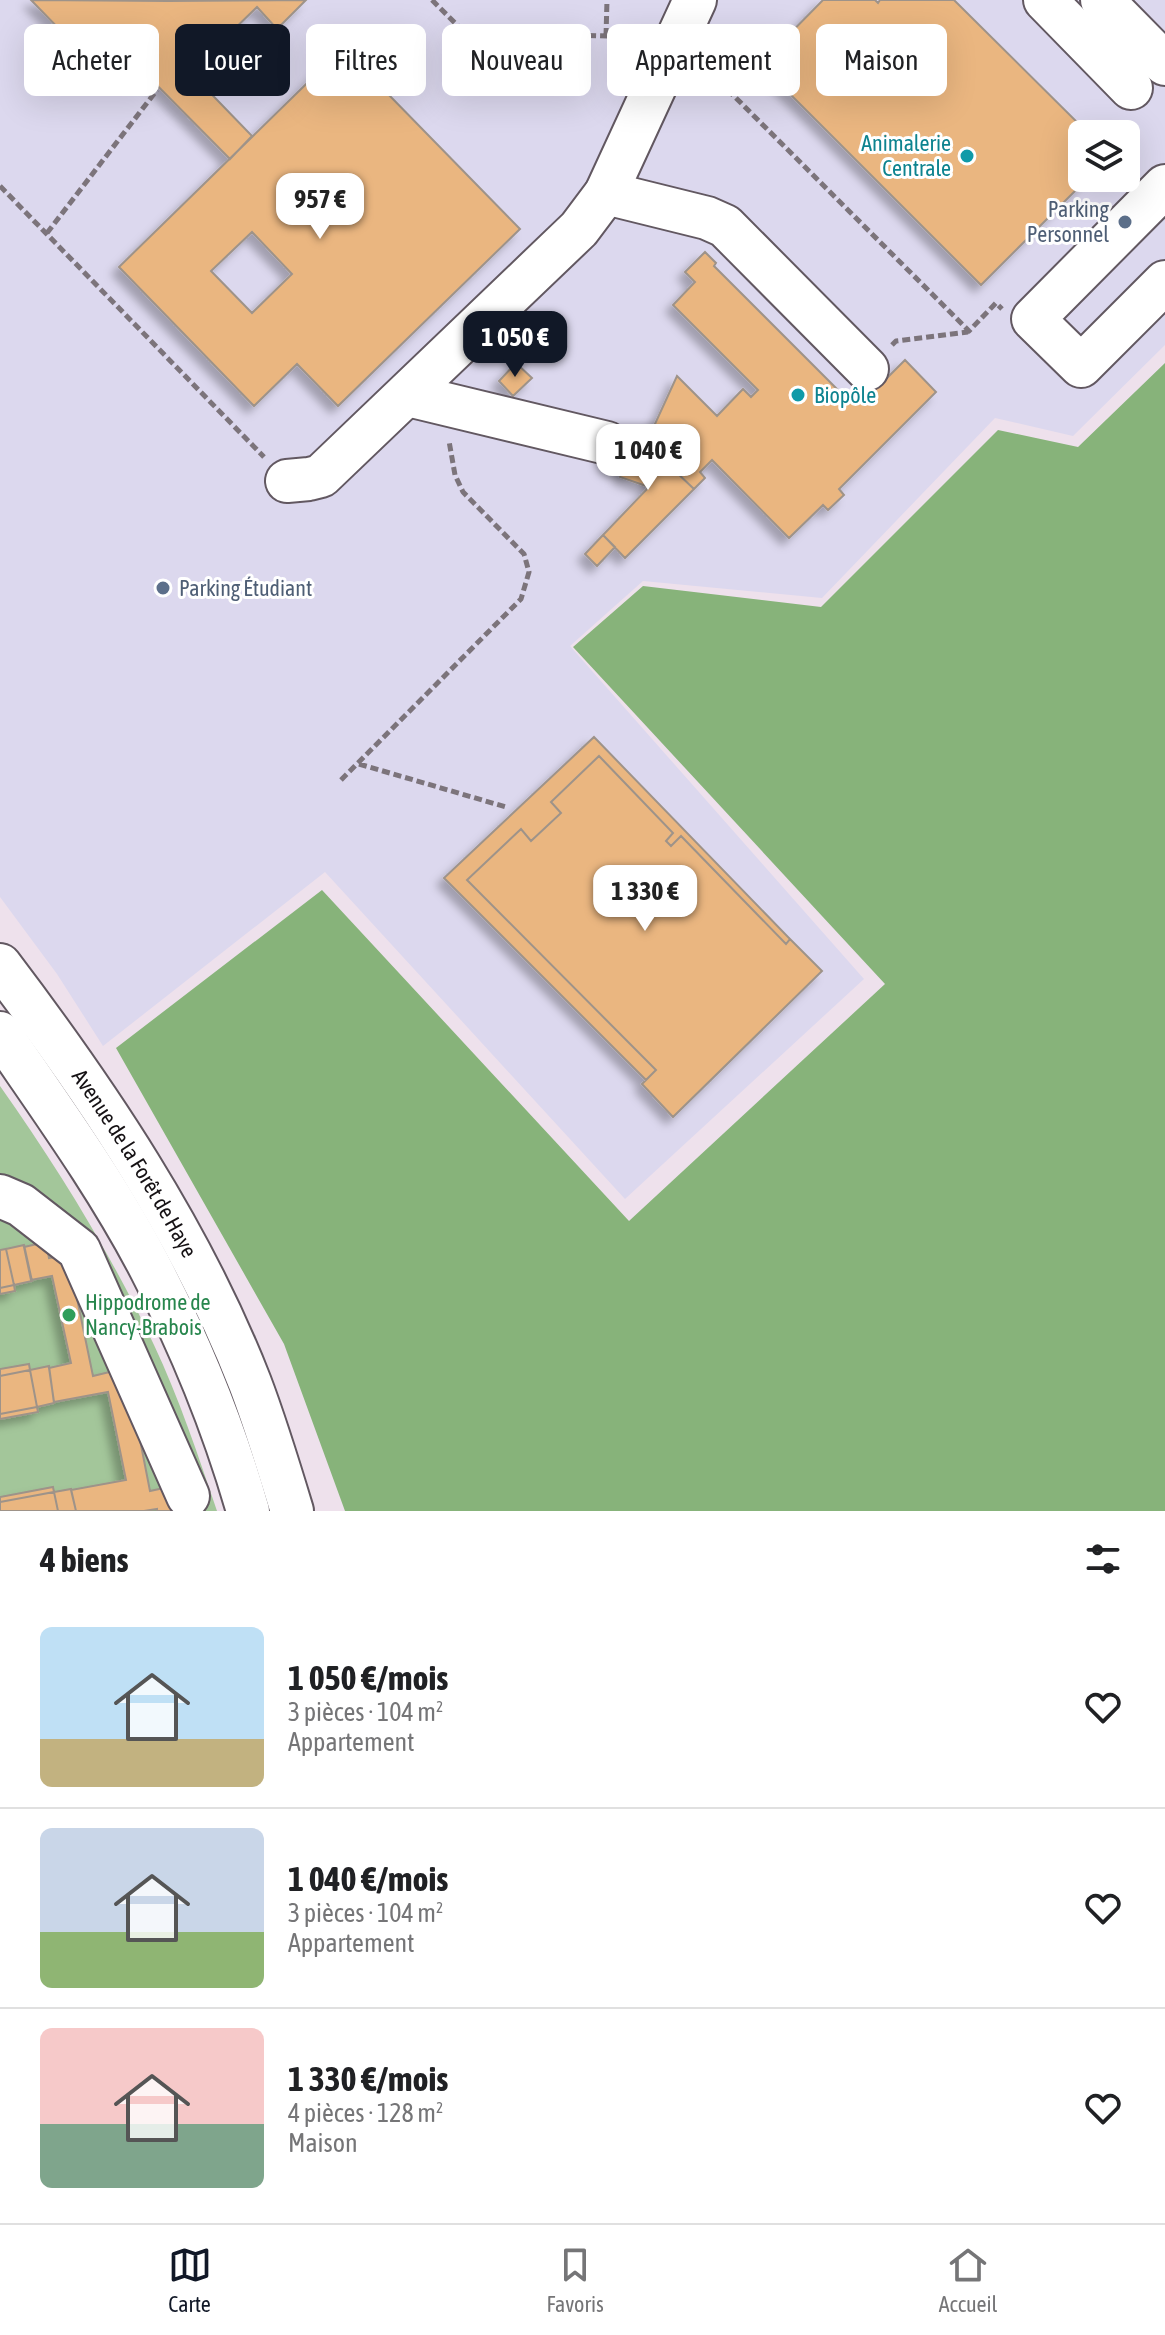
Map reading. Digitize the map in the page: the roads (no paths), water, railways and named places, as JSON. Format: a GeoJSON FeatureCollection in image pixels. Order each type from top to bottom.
{"type":"FeatureCollection","features":[{"type":"Feature","properties":{"kind":"street"},"geometry":{"type":"LineString","coordinates":[[287,481],[321,476],[579,229],[606,193],[695,0]]}},
{"type":"Feature","properties":{"kind":"street"},"geometry":{"type":"LineString","coordinates":[[1045,0],[1131,88]]}},
{"type":"Feature","properties":{"kind":"street"},"geometry":{"type":"LineString","coordinates":[[1120,6],[1165,64]]}},
{"type":"Feature","properties":{"kind":"street"},"geometry":{"type":"LineString","coordinates":[[1165,186],[1033,319],[1081,366],[1165,282]]}},
{"type":"Feature","properties":{"kind":"street"},"geometry":{"type":"LineString","coordinates":[[606,193],[707,218],[725,226],[867,369]]}},
{"type":"Feature","properties":{"kind":"street"},"geometry":{"type":"LineString","coordinates":[[408,395],[607,443]]}},
{"type":"Feature","properties":{"kind":"street","name":"Avenue de la Forêt de Haye"},"geometry":{"type":"LineString","coordinates":[[0,965],[122,1138],[179,1234],[207,1287],[249,1381],[292,1511]]}},
{"type":"Feature","properties":{"kind":"street","name":"Avenue de la Forêt de Haye"},"geometry":{"type":"LineString","coordinates":[[0,1033],[58,1117],[150,1267],[220,1423],[248,1511]]}},
{"type":"Feature","properties":{"kind":"street"},"geometry":{"type":"LineString","coordinates":[[0,1196],[21,1205],[79,1250],[188,1496]]}},
{"type":"Feature","properties":{"kind":"place","name":"Animalerie Centrale"},"geometry":{"type":"Point","coordinates":[967,156]}},
{"type":"Feature","properties":{"kind":"place","name":"Parking Personnel"},"geometry":{"type":"Point","coordinates":[1125,222]}},
{"type":"Feature","properties":{"kind":"place","name":"Biopôle"},"geometry":{"type":"Point","coordinates":[798,395]}},
{"type":"Feature","properties":{"kind":"place","name":"Parking Étudiant"},"geometry":{"type":"Point","coordinates":[163,588]}},
{"type":"Feature","properties":{"kind":"place","name":"Hippodrome de Nancy-Brabois"},"geometry":{"type":"Point","coordinates":[69,1315]}}]}
